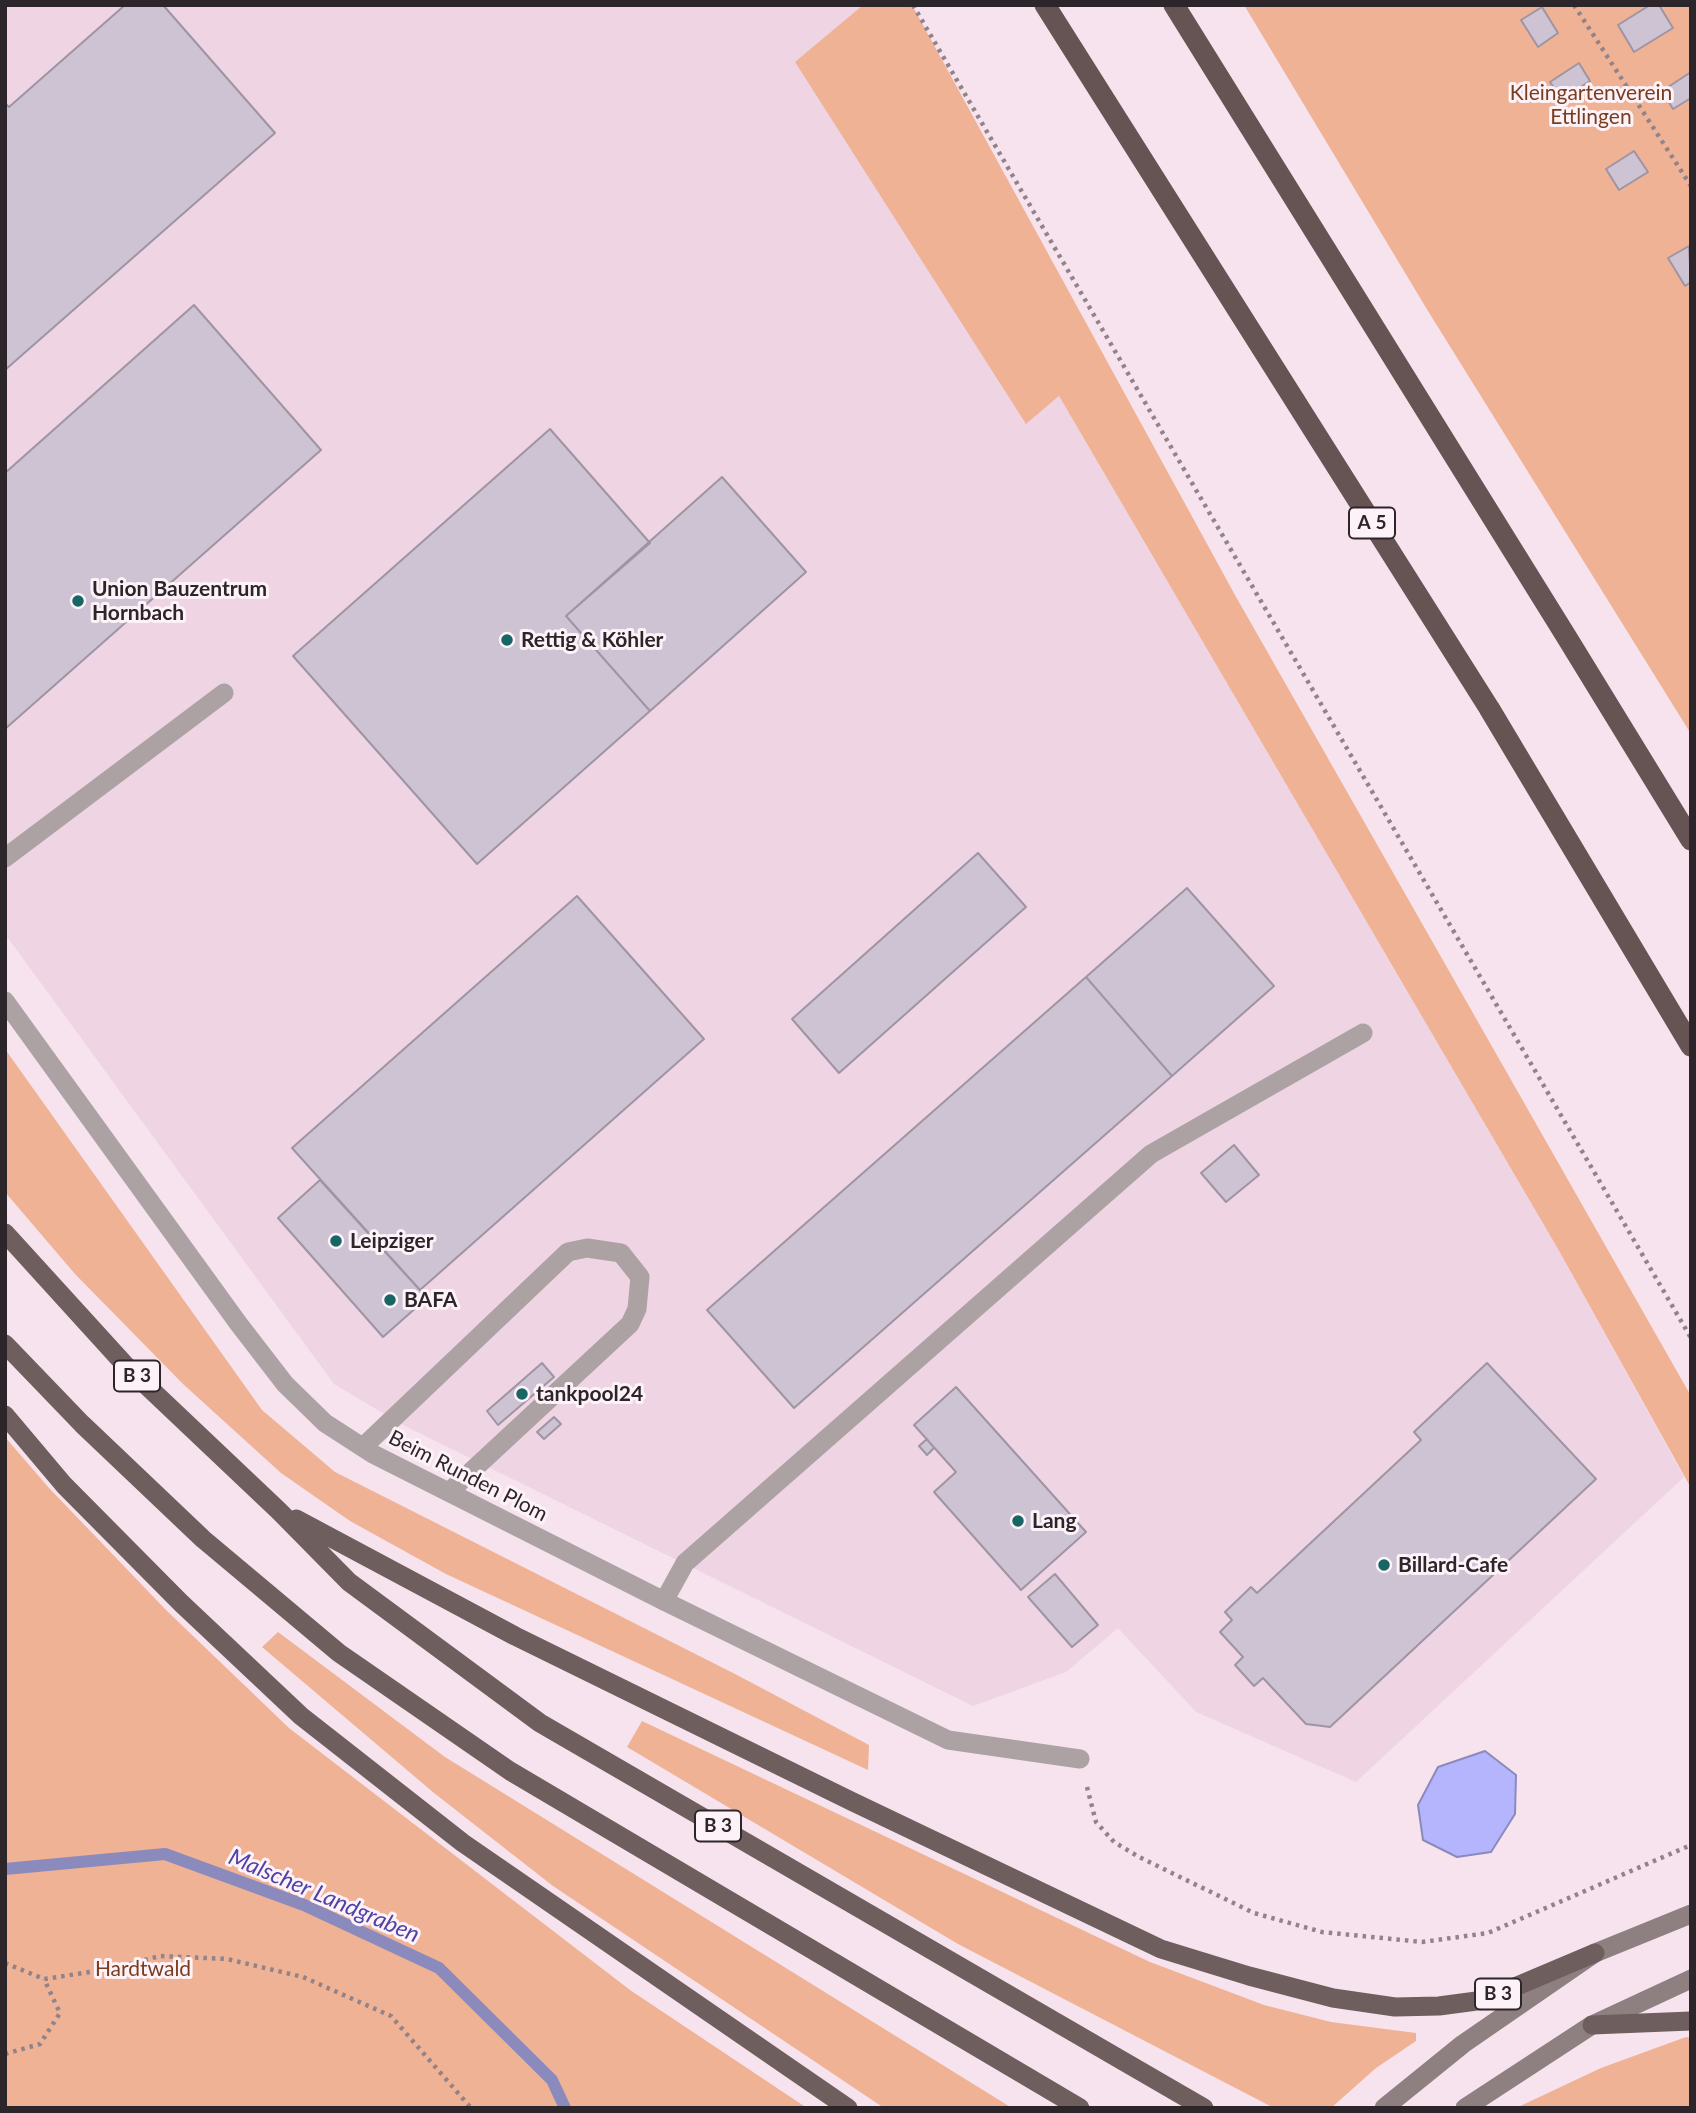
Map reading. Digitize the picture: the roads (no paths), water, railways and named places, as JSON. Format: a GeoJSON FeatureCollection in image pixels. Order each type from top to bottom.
{"type":"FeatureCollection","features":[{"type":"Feature","properties":{"kind":"highway","name":"A 5"},"geometry":{"type":"LineString","coordinates":[[1045,5],[1489,708],[1691,1046]]}},
{"type":"Feature","properties":{"kind":"highway"},"geometry":{"type":"LineString","coordinates":[[1174,5],[1691,840]]}},
{"type":"Feature","properties":{"kind":"highway","name":"B 3"},"geometry":{"type":"LineString","coordinates":[[5,1233],[127,1367],[279,1511],[349,1582],[540,1723],[1204,2108]]}},
{"type":"Feature","properties":{"kind":"highway"},"geometry":{"type":"LineString","coordinates":[[5,1344],[82,1424],[203,1539],[339,1653],[510,1771],[1080,2108]]}},
{"type":"Feature","properties":{"kind":"highway"},"geometry":{"type":"LineString","coordinates":[[5,1415],[64,1485],[181,1603],[301,1716],[463,1843],[848,2108]]}},
{"type":"Feature","properties":{"kind":"highway","name":"B 3"},"geometry":{"type":"LineString","coordinates":[[279,1511],[515,1636],[1161,1949],[1333,1998],[1395,2007],[1439,2006],[1484,2000],[1595,1953]]}},
{"type":"Feature","properties":{"kind":"highway"},"geometry":{"type":"LineString","coordinates":[[1592,2025],[1691,2021]]}},
{"type":"Feature","properties":{"kind":"main road"},"geometry":{"type":"LineString","coordinates":[[1384,2108],[1463,2044],[1595,1953],[1691,1914]]}},
{"type":"Feature","properties":{"kind":"main road"},"geometry":{"type":"LineString","coordinates":[[1465,2108],[1592,2025],[1691,1979]]}},
{"type":"Feature","properties":{"kind":"street"},"geometry":{"type":"LineString","coordinates":[[5,858],[225,693]]}},
{"type":"Feature","properties":{"kind":"street","name":"Beim Runden Plom"},"geometry":{"type":"LineString","coordinates":[[5,1001],[238,1323],[285,1384],[325,1423],[363,1447],[449,1492],[948,1740],[1080,1759]]}},
{"type":"Feature","properties":{"kind":"street"},"geometry":{"type":"LineString","coordinates":[[664,1601],[685,1563],[1151,1154],[1363,1033]]}},
{"type":"Feature","properties":{"kind":"street"},"geometry":{"type":"LineString","coordinates":[[363,1447],[568,1252],[587,1248],[621,1253],[640,1277],[637,1309],[630,1324],[449,1492]]}},
{"type":"Feature","properties":{"kind":"water"},"geometry":{"type":"Polygon","coordinates":[[[1485,1751],[1516,1775],[1515,1814],[1491,1852],[1457,1857],[1423,1840],[1418,1805],[1438,1767],[1485,1751]]]}},
{"type":"Feature","properties":{"kind":"waterway","name":"Malscher Landgraben"},"geometry":{"type":"LineString","coordinates":[[5,1869],[165,1854],[304,1905],[439,1968],[552,2080],[565,2108]]}},
{"type":"Feature","properties":{"kind":"place","name":"Union Bauzentrum Hornbach"},"geometry":{"type":"Point","coordinates":[78,601]}},
{"type":"Feature","properties":{"kind":"place","name":"Rettig & Köhler"},"geometry":{"type":"Point","coordinates":[507,640]}},
{"type":"Feature","properties":{"kind":"place","name":"Leipziger"},"geometry":{"type":"Point","coordinates":[336,1241]}},
{"type":"Feature","properties":{"kind":"place","name":"BAFA"},"geometry":{"type":"Point","coordinates":[390,1300]}},
{"type":"Feature","properties":{"kind":"place","name":"tankpool24"},"geometry":{"type":"Point","coordinates":[522,1394]}},
{"type":"Feature","properties":{"kind":"place","name":"Lang"},"geometry":{"type":"Point","coordinates":[1018,1521]}},
{"type":"Feature","properties":{"kind":"place","name":"Billard-Cafe"},"geometry":{"type":"Point","coordinates":[1384,1565]}},
{"type":"Feature","properties":{"kind":"park label","name":"Kleingartenverein Ettlingen"},"geometry":{"type":"Point","coordinates":[1591,105]}},
{"type":"Feature","properties":{"kind":"park label","name":"Hardtwald"},"geometry":{"type":"Point","coordinates":[143,1969]}}]}
